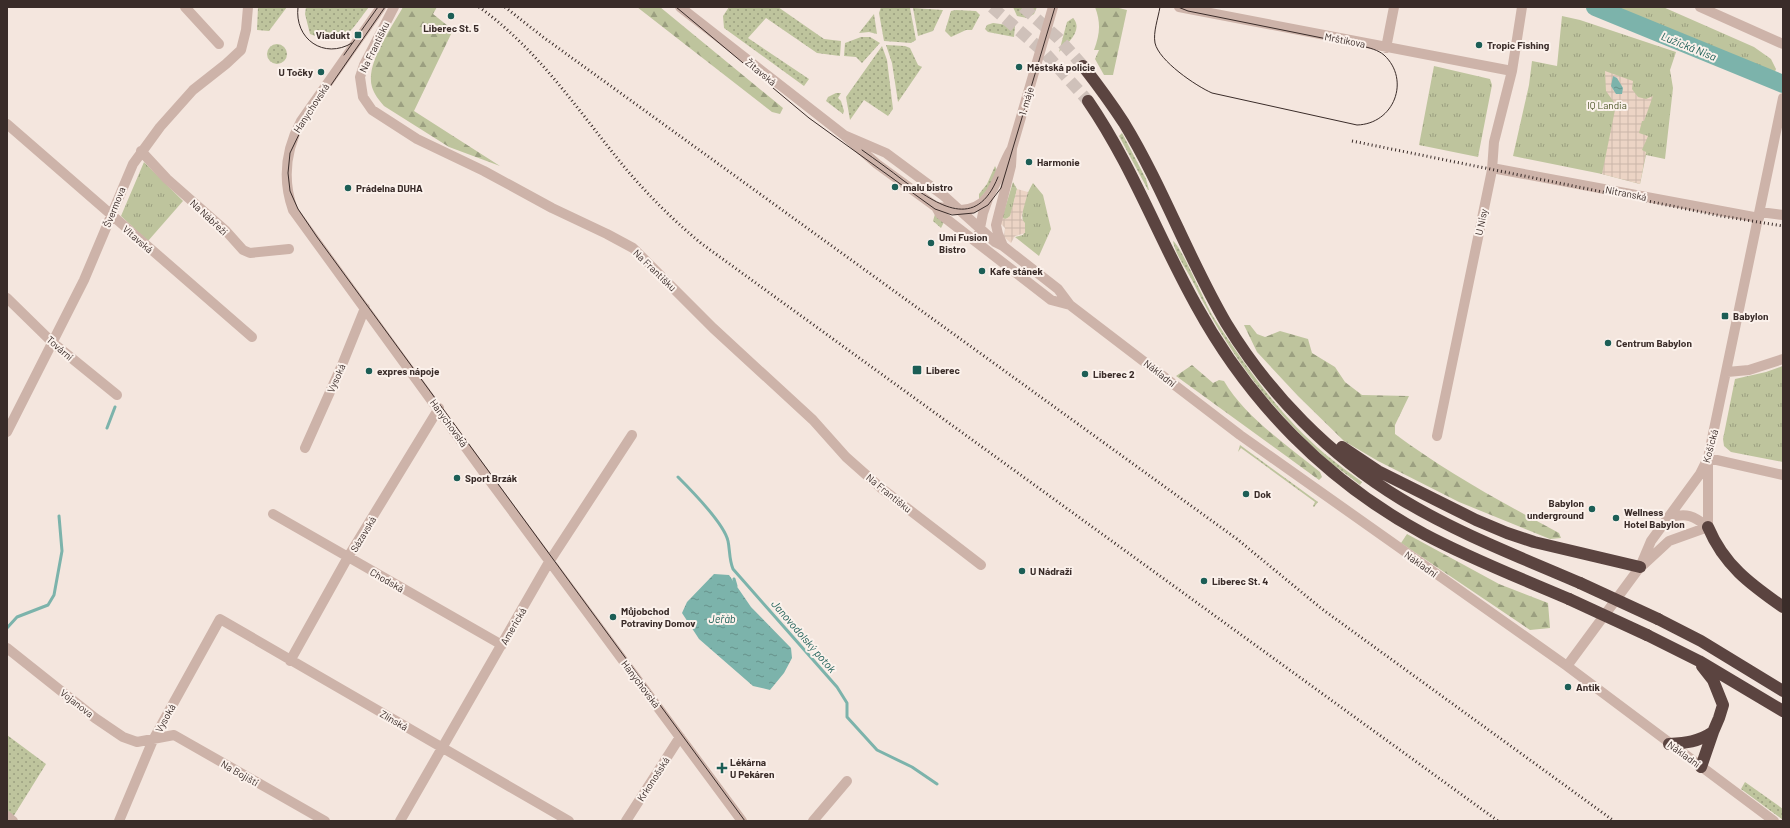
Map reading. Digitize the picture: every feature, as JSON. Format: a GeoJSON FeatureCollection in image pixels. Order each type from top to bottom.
{"type":"FeatureCollection","features":[{"type":"Feature","properties":{"kind":"highway"},"geometry":{"type":"LineString","coordinates":[[1083,66],[1124,124],[1227,323],[1253,363],[1289,407],[1334,451],[1374,482],[1401,500],[1471,536],[1580,583],[1658,619],[1743,666],[1783,691]]}},
{"type":"Feature","properties":{"kind":"highway"},"geometry":{"type":"LineString","coordinates":[[1088,101],[1121,154],[1195,303],[1215,338],[1247,384],[1270,413],[1290,434],[1355,490],[1409,525],[1450,547],[1647,635],[1700,662],[1783,711]]}},
{"type":"Feature","properties":{"kind":"highway"},"geometry":{"type":"LineString","coordinates":[[1289,407],[1352,455],[1378,471],[1476,520],[1534,542],[1640,567]]}},
{"type":"Feature","properties":{"kind":"highway"},"geometry":{"type":"LineString","coordinates":[[1708,527],[1720,552],[1736,571],[1783,607]]}},
{"type":"Feature","properties":{"kind":"highway"},"geometry":{"type":"LineString","coordinates":[[1700,662],[1713,680],[1722,705],[1719,718],[1701,767]]}},
{"type":"Feature","properties":{"kind":"highway"},"geometry":{"type":"LineString","coordinates":[[1743,666],[1783,684]]}},
{"type":"Feature","properties":{"kind":"highway"},"geometry":{"type":"LineString","coordinates":[[1669,744],[1690,743],[1702,739],[1713,732]]}},
{"type":"Feature","properties":{"kind":"street"},"geometry":{"type":"LineString","coordinates":[[185,7],[219,44]]}},
{"type":"Feature","properties":{"kind":"street","name":"Švermova"},"geometry":{"type":"LineString","coordinates":[[7,432],[84,280],[125,179],[141,151],[193,90],[241,50],[246,30],[248,7]]}},
{"type":"Feature","properties":{"kind":"street","name":"Hanychovská"},"geometry":{"type":"LineString","coordinates":[[381,7],[302,121],[294,135],[287,164],[286,176],[287,192],[293,210],[742,821]]}},
{"type":"Feature","properties":{"kind":"street","name":"Na Františku"},"geometry":{"type":"LineString","coordinates":[[394,7],[364,65],[360,77],[363,97],[372,110],[379,116],[417,139],[484,171],[552,208],[633,248],[713,328],[814,420],[846,457],[882,488],[981,565]]}},
{"type":"Feature","properties":{"kind":"street","name":"Žitavská"},"geometry":{"type":"LineString","coordinates":[[680,7],[844,135],[873,162],[936,207]]}},
{"type":"Feature","properties":{"kind":"street","name":"1. máje"},"geometry":{"type":"LineString","coordinates":[[1003,246],[996,230],[1011,166],[1012,148],[1053,7]]}},
{"type":"Feature","properties":{"kind":"street","name":"Mrštíkova"},"geometry":{"type":"LineString","coordinates":[[1179,7],[1512,71]]}},
{"type":"Feature","properties":{"kind":"street"},"geometry":{"type":"LineString","coordinates":[[1386,48],[1394,7]]}},
{"type":"Feature","properties":{"kind":"street","name":"U Nisy"},"geometry":{"type":"LineString","coordinates":[[1436,436],[1492,168],[1494,142],[1512,71],[1522,7]]}},
{"type":"Feature","properties":{"kind":"street"},"geometry":{"type":"LineString","coordinates":[[1700,7],[1783,44]]}},
{"type":"Feature","properties":{"kind":"street","name":"Košická"},"geometry":{"type":"LineString","coordinates":[[1567,666],[1640,567],[1651,541],[1700,474],[1708,458],[1760,215],[1783,98]]}},
{"type":"Feature","properties":{"kind":"street","name":"Vltavská"},"geometry":{"type":"LineString","coordinates":[[7,124],[252,337]]}},
{"type":"Feature","properties":{"kind":"street","name":"Žitavská"},"geometry":{"type":"LineString","coordinates":[[844,135],[886,153],[952,202],[980,230],[995,242],[1003,246]]}},
{"type":"Feature","properties":{"kind":"street","name":"1. máje"},"geometry":{"type":"LineString","coordinates":[[980,230],[990,194],[999,176],[1004,160],[1012,148]]}},
{"type":"Feature","properties":{"kind":"street","name":"Na Nábřeží"},"geometry":{"type":"LineString","coordinates":[[141,151],[167,179],[226,231],[243,250],[250,253],[289,249]]}},
{"type":"Feature","properties":{"kind":"street","name":"Nitranská"},"geometry":{"type":"LineString","coordinates":[[1492,168],[1760,215]]}},
{"type":"Feature","properties":{"kind":"street","name":"1. máje"},"geometry":{"type":"LineString","coordinates":[[936,207],[961,210],[975,207],[990,194]]}},
{"type":"Feature","properties":{"kind":"street"},"geometry":{"type":"LineString","coordinates":[[952,202],[965,206],[981,203]]}},
{"type":"Feature","properties":{"kind":"street","name":"Nákladní"},"geometry":{"type":"LineString","coordinates":[[936,207],[940,214],[1051,300],[1070,304]]}},
{"type":"Feature","properties":{"kind":"street"},"geometry":{"type":"LineString","coordinates":[[1760,215],[1783,215]]}},
{"type":"Feature","properties":{"kind":"street"},"geometry":{"type":"LineString","coordinates":[[961,229],[968,232],[980,230],[990,226],[998,217]]}},
{"type":"Feature","properties":{"kind":"street"},"geometry":{"type":"LineString","coordinates":[[980,230],[982,244],[987,251]]}},
{"type":"Feature","properties":{"kind":"street","name":"Nákladní"},"geometry":{"type":"LineString","coordinates":[[1003,246],[1058,289],[1070,304],[1240,435],[1567,666],[1669,744],[1774,821]]}},
{"type":"Feature","properties":{"kind":"street","name":"Tovární"},"geometry":{"type":"LineString","coordinates":[[7,298],[53,343],[117,395]]}},
{"type":"Feature","properties":{"kind":"street","name":"Vysoká"},"geometry":{"type":"LineString","coordinates":[[305,448],[342,365],[365,308]]}},
{"type":"Feature","properties":{"kind":"street"},"geometry":{"type":"LineString","coordinates":[[1726,372],[1749,370],[1783,360]]}},
{"type":"Feature","properties":{"kind":"street","name":"Sázavská"},"geometry":{"type":"LineString","coordinates":[[290,661],[348,557],[439,408]]}},
{"type":"Feature","properties":{"kind":"street","name":"Americká"},"geometry":{"type":"LineString","coordinates":[[400,821],[550,561],[632,435]]}},
{"type":"Feature","properties":{"kind":"street"},"geometry":{"type":"LineString","coordinates":[[1708,527],[1708,458],[1783,475]]}},
{"type":"Feature","properties":{"kind":"street","name":"Chodská"},"geometry":{"type":"LineString","coordinates":[[273,514],[502,646]]}},
{"type":"Feature","properties":{"kind":"street"},"geometry":{"type":"LineString","coordinates":[[1669,518],[1682,514],[1688,515],[1695,517],[1708,527]]}},
{"type":"Feature","properties":{"kind":"street"},"geometry":{"type":"LineString","coordinates":[[1640,567],[1669,541],[1708,527]]}},
{"type":"Feature","properties":{"kind":"street","name":"Vysoká"},"geometry":{"type":"LineString","coordinates":[[119,821],[153,740],[220,619]]}},
{"type":"Feature","properties":{"kind":"street","name":"Zlínská"},"geometry":{"type":"LineString","coordinates":[[220,619],[290,661],[569,821]]}},
{"type":"Feature","properties":{"kind":"street","name":"Vojanova"},"geometry":{"type":"LineString","coordinates":[[7,648],[95,718],[123,737],[137,742],[153,740]]}},
{"type":"Feature","properties":{"kind":"street","name":"Na Bojišti"},"geometry":{"type":"LineString","coordinates":[[153,740],[174,734],[324,821]]}},
{"type":"Feature","properties":{"kind":"street","name":"Krkonošská"},"geometry":{"type":"LineString","coordinates":[[626,821],[680,736]]}},
{"type":"Feature","properties":{"kind":"street"},"geometry":{"type":"LineString","coordinates":[[813,821],[847,780]]}},
{"type":"Feature","properties":{"kind":"street"},"geometry":{"type":"LineString","coordinates":[[7,816],[14,821]]}},
{"type":"Feature","properties":{"kind":"green space"},"geometry":{"type":"Polygon","coordinates":[[[258,7],[287,7],[269,31],[257,30],[258,7]]]}},
{"type":"Feature","properties":{"kind":"green space"},"geometry":{"type":"Polygon","coordinates":[[[306,7],[369,7],[345,36],[339,39],[331,40],[310,34],[305,14],[306,7]]]}},
{"type":"Feature","properties":{"kind":"green space"},"geometry":{"type":"Polygon","coordinates":[[[403,7],[437,7],[433,14],[453,30],[414,111],[500,166],[449,147],[384,106],[375,95],[371,78],[372,68],[381,46],[403,7]]]}},
{"type":"Feature","properties":{"kind":"green space"},"geometry":{"type":"Polygon","coordinates":[[[637,7],[660,7],[783,108],[780,114],[772,112],[637,7]]]}},
{"type":"Feature","properties":{"kind":"green space"},"geometry":{"type":"Polygon","coordinates":[[[729,7],[778,7],[824,39],[841,41],[840,56],[817,53],[766,18],[748,38],[809,79],[804,86],[724,28],[723,16],[729,7]]]}},
{"type":"Feature","properties":{"kind":"green space"},"geometry":{"type":"Polygon","coordinates":[[[881,7],[910,8],[916,40],[911,43],[884,41],[879,13],[881,7]]]}},
{"type":"Feature","properties":{"kind":"green space"},"geometry":{"type":"Polygon","coordinates":[[[1013,7],[1037,7],[1034,14],[1027,18],[1017,16],[1013,7]]]}},
{"type":"Feature","properties":{"kind":"green space"},"geometry":{"type":"Polygon","coordinates":[[[1095,7],[1115,7],[1127,10],[1113,75],[1104,75],[1095,59],[1099,50],[1094,50],[1098,39],[1099,28],[1095,7]]]}},
{"type":"Feature","properties":{"kind":"green space"},"geometry":{"type":"Polygon","coordinates":[[[1604,7],[1663,7],[1754,47],[1771,59],[1776,69],[1773,77],[1604,7]]]}},
{"type":"Feature","properties":{"kind":"green space"},"geometry":{"type":"Polygon","coordinates":[[[913,8],[943,10],[933,31],[918,36],[913,8]]]}},
{"type":"Feature","properties":{"kind":"green space"},"geometry":{"type":"Polygon","coordinates":[[[951,11],[976,11],[980,15],[972,30],[966,30],[951,37],[945,31],[951,11]]]}},
{"type":"Feature","properties":{"kind":"green space"},"geometry":{"type":"Polygon","coordinates":[[[874,14],[877,34],[869,32],[859,33],[874,14]]]}},
{"type":"Feature","properties":{"kind":"green space","name":"IQ Landia"},"geometry":{"type":"Polygon","coordinates":[[[1562,16],[1580,20],[1676,52],[1670,70],[1673,88],[1665,159],[1646,155],[1640,184],[1602,174],[1513,156],[1529,85],[1532,61],[1557,66],[1562,16]]]}},
{"type":"Feature","properties":{"kind":"green space"},"geometry":{"type":"Polygon","coordinates":[[[1073,18],[1077,27],[1076,32],[1070,41],[1059,52],[1067,22],[1073,18]]]}},
{"type":"Feature","properties":{"kind":"green space"},"geometry":{"type":"Polygon","coordinates":[[[993,23],[1015,26],[1014,37],[988,32],[985,29],[987,25],[993,23]]]}},
{"type":"Feature","properties":{"kind":"green space"},"geometry":{"type":"Polygon","coordinates":[[[861,37],[870,37],[880,43],[862,63],[856,57],[844,56],[845,43],[861,37]]]}},
{"type":"Feature","properties":{"kind":"green space"},"geometry":{"type":"Polygon","coordinates":[[[277,44],[284,47],[287,54],[284,61],[277,64],[270,61],[267,54],[270,47],[277,44]]]}},
{"type":"Feature","properties":{"kind":"green space"},"geometry":{"type":"Polygon","coordinates":[[[886,45],[905,46],[910,48],[918,65],[922,67],[898,102],[892,63],[886,45]]]}},
{"type":"Feature","properties":{"kind":"green space"},"geometry":{"type":"Polygon","coordinates":[[[882,46],[887,60],[893,109],[888,116],[864,100],[850,120],[846,97],[882,46]]]}},
{"type":"Feature","properties":{"kind":"green space"},"geometry":{"type":"Polygon","coordinates":[[[1434,66],[1490,79],[1492,85],[1478,157],[1419,145],[1434,66]]]}},
{"type":"Feature","properties":{"kind":"green space"},"geometry":{"type":"Polygon","coordinates":[[[836,93],[841,93],[838,98],[841,101],[844,111],[843,114],[826,101],[828,97],[836,93]]]}},
{"type":"Feature","properties":{"kind":"green space"},"geometry":{"type":"Polygon","coordinates":[[[1122,133],[1146,179],[1149,190],[1119,136],[1122,133]]]}},
{"type":"Feature","properties":{"kind":"green space"},"geometry":{"type":"Polygon","coordinates":[[[144,162],[183,201],[148,241],[121,216],[144,162]]]}},
{"type":"Feature","properties":{"kind":"green space"},"geometry":{"type":"Polygon","coordinates":[[[995,166],[997,170],[990,187],[979,199],[979,194],[987,184],[995,166]]]}},
{"type":"Feature","properties":{"kind":"green space"},"geometry":{"type":"Polygon","coordinates":[[[1013,182],[1017,189],[1011,215],[1009,218],[1005,219],[1002,218],[1013,182]]]}},
{"type":"Feature","properties":{"kind":"green space"},"geometry":{"type":"Polygon","coordinates":[[[1033,183],[1043,195],[1051,229],[1039,256],[1015,237],[1023,235],[1025,230],[1022,218],[1023,206],[1033,183]]]}},
{"type":"Feature","properties":{"kind":"green space"},"geometry":{"type":"Polygon","coordinates":[[[935,214],[944,222],[941,228],[933,221],[935,214]]]}},
{"type":"Feature","properties":{"kind":"green space"},"geometry":{"type":"Polygon","coordinates":[[[1173,241],[1188,264],[1214,318],[1265,390],[1279,408],[1309,440],[1362,482],[1360,485],[1328,461],[1304,438],[1250,376],[1219,330],[1179,257],[1173,241]]]}},
{"type":"Feature","properties":{"kind":"green space"},"geometry":{"type":"Polygon","coordinates":[[[1244,325],[1250,325],[1257,334],[1265,337],[1280,331],[1308,339],[1312,353],[1335,367],[1345,382],[1362,395],[1409,396],[1395,425],[1395,434],[1434,461],[1496,499],[1559,533],[1561,538],[1550,539],[1459,502],[1378,461],[1344,441],[1298,396],[1257,352],[1244,325]]]}},
{"type":"Feature","properties":{"kind":"green space"},"geometry":{"type":"Polygon","coordinates":[[[1192,365],[1213,383],[1219,380],[1224,381],[1243,407],[1255,419],[1320,472],[1322,477],[1319,480],[1176,376],[1192,365]]]}},
{"type":"Feature","properties":{"kind":"green space"},"geometry":{"type":"Polygon","coordinates":[[[1783,366],[1783,462],[1731,452],[1724,446],[1723,439],[1735,379],[1766,372],[1783,366]]]}},
{"type":"Feature","properties":{"kind":"green space"},"geometry":{"type":"Polygon","coordinates":[[[1240,445],[1318,502],[1314,507],[1315,502],[1241,448],[1238,452],[1240,445]]]}},
{"type":"Feature","properties":{"kind":"green space"},"geometry":{"type":"Polygon","coordinates":[[[1407,534],[1499,584],[1548,603],[1550,628],[1530,630],[1401,543],[1407,534]]]}},
{"type":"Feature","properties":{"kind":"green space"},"geometry":{"type":"Polygon","coordinates":[[[7,735],[46,764],[13,817],[7,812],[7,735]]]}},
{"type":"Feature","properties":{"kind":"green space"},"geometry":{"type":"Polygon","coordinates":[[[1745,782],[1783,809],[1783,820],[1741,789],[1745,782]]]}},
{"type":"Feature","properties":{"kind":"shaded area"},"geometry":{"type":"Polygon","coordinates":[[[1605,71],[1633,81],[1632,89],[1638,97],[1646,99],[1653,96],[1644,121],[1642,121],[1639,133],[1648,136],[1642,150],[1646,152],[1640,184],[1602,174],[1616,105],[1606,91],[1605,71]]]}},
{"type":"Feature","properties":{"kind":"shaded area"},"geometry":{"type":"Polygon","coordinates":[[[1017,189],[1028,192],[1021,218],[1025,223],[1025,233],[1015,236],[1011,243],[1004,237],[1005,228],[1000,223],[1002,218],[1006,219],[1010,216],[1017,189]]]}},
{"type":"Feature","properties":{"kind":"water"},"geometry":{"type":"Polygon","coordinates":[[[1613,76],[1617,78],[1623,88],[1622,94],[1616,94],[1611,86],[1613,76]]]}},
{"type":"Feature","properties":{"kind":"water","name":"Jeřáb"},"geometry":{"type":"Polygon","coordinates":[[[714,574],[729,575],[751,607],[791,648],[792,658],[784,673],[770,690],[753,686],[699,639],[682,613],[687,602],[714,574]]]}},
{"type":"Feature","properties":{"kind":"waterway","name":"Lužická Nisa"},"geometry":{"type":"LineString","coordinates":[[1595,7],[1783,84]]}},
{"type":"Feature","properties":{"kind":"waterway"},"geometry":{"type":"LineString","coordinates":[[107,428],[115,407]]}},
{"type":"Feature","properties":{"kind":"waterway","name":"Janovodolský potok"},"geometry":{"type":"LineString","coordinates":[[678,477],[707,508],[720,525],[728,541],[733,569],[837,687],[847,703],[847,717],[877,750],[912,767],[937,784]]}},
{"type":"Feature","properties":{"kind":"waterway"},"geometry":{"type":"LineString","coordinates":[[7,628],[17,617],[48,605],[54,595],[62,551],[59,516]]}},
{"type":"Feature","properties":{"kind":"waterway"},"geometry":{"type":"LineString","coordinates":[[734,579],[736,586]]}},
{"type":"Feature","properties":{"kind":"tunnel"},"geometry":{"type":"LineString","coordinates":[[992,7],[1045,53],[1088,101]]}},
{"type":"Feature","properties":{"kind":"tunnel"},"geometry":{"type":"LineString","coordinates":[[1023,7],[1058,38],[1083,66]]}},
{"type":"Feature","properties":{"kind":"tram line"},"geometry":{"type":"LineString","coordinates":[[298,7],[298,18],[301,29],[306,37],[313,43],[322,48],[331,49],[341,48],[352,43]]}},
{"type":"Feature","properties":{"kind":"tram line"},"geometry":{"type":"LineString","coordinates":[[344,55],[378,7]]}},
{"type":"Feature","properties":{"kind":"tram line"},"geometry":{"type":"LineString","coordinates":[[385,7],[304,124],[290,153],[288,173],[290,191],[298,209],[317,237],[745,821]]}},
{"type":"Feature","properties":{"kind":"tram line"},"geometry":{"type":"LineString","coordinates":[[676,7],[809,118],[935,209],[952,215],[974,213],[988,205],[1001,188],[1055,7]]}},
{"type":"Feature","properties":{"kind":"tram line"},"geometry":{"type":"LineString","coordinates":[[1160,7],[1155,34],[1155,43],[1158,50],[1163,57],[1179,72],[1197,85],[1212,93],[1357,125],[1370,123],[1381,117],[1389,109],[1394,99],[1397,88],[1396,76],[1392,65],[1384,55],[1377,50],[1188,11],[1178,7]]}},
{"type":"Feature","properties":{"kind":"tram line"},"geometry":{"type":"LineString","coordinates":[[862,150],[917,190],[943,205],[956,209],[968,209],[979,204],[989,194],[998,177]]}},
{"type":"Feature","properties":{"kind":"railway"},"geometry":{"type":"LineString","coordinates":[[479,7],[521,42],[575,104],[626,169],[653,199],[702,244],[1498,821]]}},
{"type":"Feature","properties":{"kind":"railway"},"geometry":{"type":"LineString","coordinates":[[505,7],[543,37],[1237,539],[1322,609],[1614,821]]}},
{"type":"Feature","properties":{"kind":"railway"},"geometry":{"type":"LineString","coordinates":[[1352,141],[1721,216],[1783,226]]}},
{"type":"Feature","properties":{"kind":"place","name":"Liberec St. 5"},"geometry":{"type":"Point","coordinates":[451,16]}},
{"type":"Feature","properties":{"kind":"place","name":"Viadukt"},"geometry":{"type":"Point","coordinates":[358,35]}},
{"type":"Feature","properties":{"kind":"place","name":"Tropic Fishing"},"geometry":{"type":"Point","coordinates":[1479,45]}},
{"type":"Feature","properties":{"kind":"place","name":"Městská policie"},"geometry":{"type":"Point","coordinates":[1019,67]}},
{"type":"Feature","properties":{"kind":"place","name":"U Točky"},"geometry":{"type":"Point","coordinates":[321,72]}},
{"type":"Feature","properties":{"kind":"place","name":"Harmonie"},"geometry":{"type":"Point","coordinates":[1029,162]}},
{"type":"Feature","properties":{"kind":"place","name":"malu bistro"},"geometry":{"type":"Point","coordinates":[895,187]}},
{"type":"Feature","properties":{"kind":"place","name":"Prádelna DUHA"},"geometry":{"type":"Point","coordinates":[348,188]}},
{"type":"Feature","properties":{"kind":"place","name":"Umi Fusion Bistro"},"geometry":{"type":"Point","coordinates":[931,243]}},
{"type":"Feature","properties":{"kind":"place","name":"Kafe stánek"},"geometry":{"type":"Point","coordinates":[982,271]}},
{"type":"Feature","properties":{"kind":"place","name":"Babylon"},"geometry":{"type":"Point","coordinates":[1725,316]}},
{"type":"Feature","properties":{"kind":"place","name":"Centrum Babylon"},"geometry":{"type":"Point","coordinates":[1608,343]}},
{"type":"Feature","properties":{"kind":"place","name":"Liberec"},"geometry":{"type":"Point","coordinates":[917,370]}},
{"type":"Feature","properties":{"kind":"place","name":"expres nápoje"},"geometry":{"type":"Point","coordinates":[369,371]}},
{"type":"Feature","properties":{"kind":"place","name":"Liberec 2"},"geometry":{"type":"Point","coordinates":[1085,374]}},
{"type":"Feature","properties":{"kind":"place","name":"Sport Brzák"},"geometry":{"type":"Point","coordinates":[457,478]}},
{"type":"Feature","properties":{"kind":"place","name":"Dok"},"geometry":{"type":"Point","coordinates":[1246,494]}},
{"type":"Feature","properties":{"kind":"place","name":"Babylon underground"},"geometry":{"type":"Point","coordinates":[1592,509]}},
{"type":"Feature","properties":{"kind":"place","name":"Wellness Hotel Babylon"},"geometry":{"type":"Point","coordinates":[1616,518]}},
{"type":"Feature","properties":{"kind":"place","name":"U Nádraží"},"geometry":{"type":"Point","coordinates":[1022,571]}},
{"type":"Feature","properties":{"kind":"place","name":"Liberec St. 4"},"geometry":{"type":"Point","coordinates":[1204,581]}},
{"type":"Feature","properties":{"kind":"place","name":"Můjobchod Potraviny Domov"},"geometry":{"type":"Point","coordinates":[613,617]}},
{"type":"Feature","properties":{"kind":"place","name":"Antik"},"geometry":{"type":"Point","coordinates":[1568,687]}},
{"type":"Feature","properties":{"kind":"place","name":"Lékárna U Pekáren"},"geometry":{"type":"Point","coordinates":[722,768]}}]}
